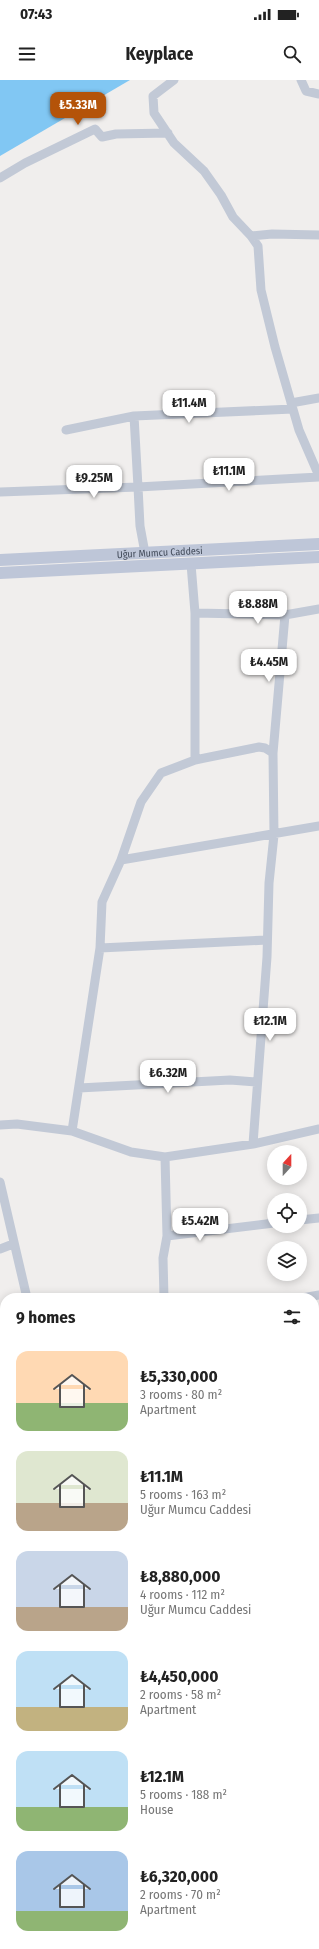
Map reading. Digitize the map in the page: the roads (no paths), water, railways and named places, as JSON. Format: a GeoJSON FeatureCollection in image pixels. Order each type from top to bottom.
{"type":"FeatureCollection","features":[{"type":"Feature","properties":{"kind":"street"},"geometry":{"type":"LineString","coordinates":[[0,492],[138,487],[319,476],[298,430],[275,347],[261,290],[258,246],[251,236],[233,217],[221,195],[204,171],[174,143],[154,113],[153,96],[174,80]]}},
{"type":"Feature","properties":{"kind":"street"},"geometry":{"type":"LineString","coordinates":[[301,80],[306,91],[319,94]]}},
{"type":"Feature","properties":{"kind":"street"},"geometry":{"type":"LineString","coordinates":[[0,178],[25,163],[95,130],[102,137],[116,134],[168,133]]}},
{"type":"Feature","properties":{"kind":"street"},"geometry":{"type":"LineString","coordinates":[[251,236],[272,234],[319,235]]}},
{"type":"Feature","properties":{"kind":"street"},"geometry":{"type":"LineString","coordinates":[[66,430],[134,416],[292,406],[319,398]]}},
{"type":"Feature","properties":{"kind":"street"},"geometry":{"type":"LineString","coordinates":[[134,416],[140,526],[145,553]]}},
{"type":"Feature","properties":{"kind":"street","name":"Uğur Mumcu Caddesi"},"geometry":{"type":"LineString","coordinates":[[0,560],[319,544]]}},
{"type":"Feature","properties":{"kind":"street","name":"Uğur Mumcu Caddesi"},"geometry":{"type":"LineString","coordinates":[[0,573],[319,557]]}},
{"type":"Feature","properties":{"kind":"street"},"geometry":{"type":"LineString","coordinates":[[191,564],[195,613],[195,760]]}},
{"type":"Feature","properties":{"kind":"street"},"geometry":{"type":"LineString","coordinates":[[195,613],[285,615],[319,609]]}},
{"type":"Feature","properties":{"kind":"street"},"geometry":{"type":"LineString","coordinates":[[253,1144],[268,940],[269,883],[274,835],[273,753],[285,615]]}},
{"type":"Feature","properties":{"kind":"street"},"geometry":{"type":"LineString","coordinates":[[72,1131],[100,948],[102,902],[121,860],[141,802],[161,773],[195,760],[259,748],[265,748],[273,753]]}},
{"type":"Feature","properties":{"kind":"street"},"geometry":{"type":"LineString","coordinates":[[121,860],[274,835],[319,826]]}},
{"type":"Feature","properties":{"kind":"street"},"geometry":{"type":"LineString","coordinates":[[100,948],[268,940]]}},
{"type":"Feature","properties":{"kind":"street"},"geometry":{"type":"LineString","coordinates":[[79,1088],[230,1080],[257,1082]]}},
{"type":"Feature","properties":{"kind":"street"},"geometry":{"type":"LineString","coordinates":[[0,1125],[17,1124],[72,1131],[131,1152],[165,1157],[253,1144],[319,1129]]}},
{"type":"Feature","properties":{"kind":"street"},"geometry":{"type":"LineString","coordinates":[[164,1293],[163,1258],[167,1236],[165,1157]]}},
{"type":"Feature","properties":{"kind":"street"},"geometry":{"type":"LineString","coordinates":[[0,1182],[1,1193],[26,1293]]}},
{"type":"Feature","properties":{"kind":"street"},"geometry":{"type":"LineString","coordinates":[[307,1219],[319,1218]]}},
{"type":"Feature","properties":{"kind":"street"},"geometry":{"type":"LineString","coordinates":[[167,1236],[267,1223]]}},
{"type":"Feature","properties":{"kind":"street"},"geometry":{"type":"LineString","coordinates":[[0,1249],[13,1244]]}},
{"type":"Feature","properties":{"kind":"water"},"geometry":{"type":"Polygon","coordinates":[[[0,80],[130,80],[0,156],[0,80]]]}}]}
